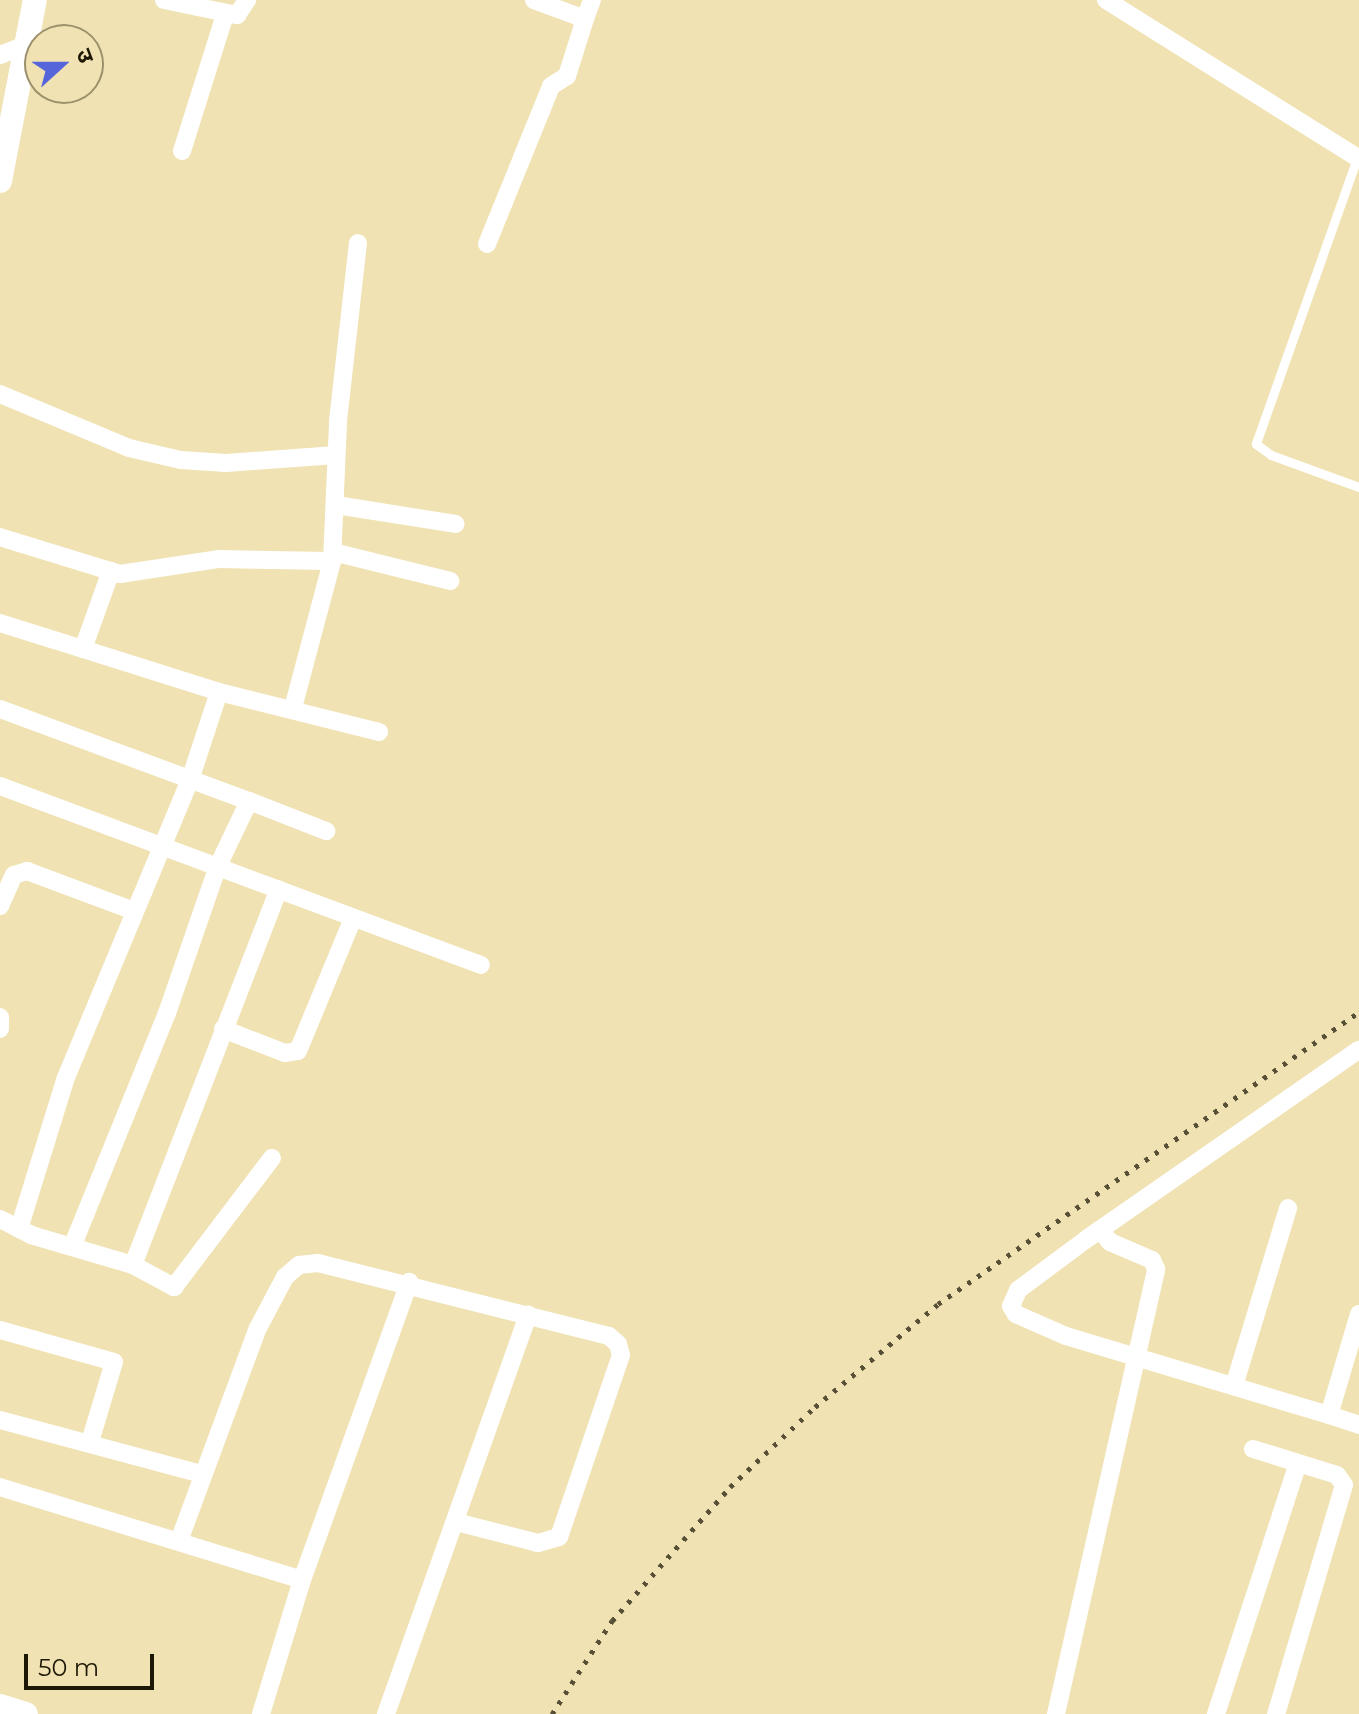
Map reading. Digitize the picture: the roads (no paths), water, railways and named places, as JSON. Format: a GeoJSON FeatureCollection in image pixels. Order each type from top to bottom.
{"type":"FeatureCollection","features":[{"type":"Feature","properties":{"kind":"street"},"geometry":{"type":"LineString","coordinates":[[30,24],[35,0]]}},
{"type":"Feature","properties":{"kind":"street"},"geometry":{"type":"LineString","coordinates":[[164,0],[225,15],[242,13],[247,0]]}},
{"type":"Feature","properties":{"kind":"street"},"geometry":{"type":"LineString","coordinates":[[534,0],[585,19]]}},
{"type":"Feature","properties":{"kind":"street"},"geometry":{"type":"LineString","coordinates":[[487,244],[551,86],[567,76],[592,0]]}},
{"type":"Feature","properties":{"kind":"street"},"geometry":{"type":"LineString","coordinates":[[1106,0],[1358,159]]}},
{"type":"Feature","properties":{"kind":"street"},"geometry":{"type":"LineString","coordinates":[[182,151],[225,15]]}},
{"type":"Feature","properties":{"kind":"street"},"geometry":{"type":"LineString","coordinates":[[0,55],[24,46]]}},
{"type":"Feature","properties":{"kind":"street"},"geometry":{"type":"LineString","coordinates":[[0,181],[24,55]]}},
{"type":"Feature","properties":{"kind":"street"},"geometry":{"type":"LineString","coordinates":[[293,708],[332,556],[336,455],[358,243]]}},
{"type":"Feature","properties":{"kind":"street"},"geometry":{"type":"LineString","coordinates":[[0,394],[129,448],[181,460],[226,463],[336,455]]}},
{"type":"Feature","properties":{"kind":"street"},"geometry":{"type":"LineString","coordinates":[[336,505],[456,524]]}},
{"type":"Feature","properties":{"kind":"street"},"geometry":{"type":"LineString","coordinates":[[0,537],[131,575],[256,556],[332,556],[450,581]]}},
{"type":"Feature","properties":{"kind":"street"},"geometry":{"type":"LineString","coordinates":[[83,649],[111,571]]}},
{"type":"Feature","properties":{"kind":"street"},"geometry":{"type":"LineString","coordinates":[[0,623],[219,692],[293,708],[379,732]]}},
{"type":"Feature","properties":{"kind":"street"},"geometry":{"type":"LineString","coordinates":[[19,1229],[65,1080],[191,777],[219,692]]}},
{"type":"Feature","properties":{"kind":"street"},"geometry":{"type":"LineString","coordinates":[[0,709],[191,777],[326,831]]}},
{"type":"Feature","properties":{"kind":"street"},"geometry":{"type":"LineString","coordinates":[[0,786],[162,843],[481,965]]}},
{"type":"Feature","properties":{"kind":"street"},"geometry":{"type":"LineString","coordinates":[[72,1247],[167,1013],[218,866],[249,801]]}},
{"type":"Feature","properties":{"kind":"street"},"geometry":{"type":"LineString","coordinates":[[0,906],[14,875],[27,871],[134,911]]}},
{"type":"Feature","properties":{"kind":"street"},"geometry":{"type":"LineString","coordinates":[[133,1265],[279,889]]}},
{"type":"Feature","properties":{"kind":"street"},"geometry":{"type":"LineString","coordinates":[[223,1029],[285,1053],[298,1051],[353,918]]}},
{"type":"Feature","properties":{"kind":"street"},"geometry":{"type":"LineString","coordinates":[[0,1017],[0,1029]]}},
{"type":"Feature","properties":{"kind":"street"},"geometry":{"type":"LineString","coordinates":[[1359,1050],[1018,1290],[1011,1306],[1016,1314],[1066,1336],[1137,1355],[1359,1425]]}},
{"type":"Feature","properties":{"kind":"street"},"geometry":{"type":"LineString","coordinates":[[0,1219],[19,1229],[133,1265],[168,1287],[180,1284],[272,1158]]}},
{"type":"Feature","properties":{"kind":"street"},"geometry":{"type":"LineString","coordinates":[[1234,1386],[1288,1208]]}},
{"type":"Feature","properties":{"kind":"street"},"geometry":{"type":"LineString","coordinates":[[1056,1714],[1156,1269],[1152,1260],[1110,1242],[1100,1230]]}},
{"type":"Feature","properties":{"kind":"street"},"geometry":{"type":"LineString","coordinates":[[179,1541],[258,1328],[285,1277],[299,1265],[318,1263],[409,1282],[609,1336],[621,1355],[564,1531],[538,1543],[456,1522]]}},
{"type":"Feature","properties":{"kind":"street"},"geometry":{"type":"LineString","coordinates":[[261,1714],[302,1580],[409,1282]]}},
{"type":"Feature","properties":{"kind":"street"},"geometry":{"type":"LineString","coordinates":[[1329,1415],[1359,1314]]}},
{"type":"Feature","properties":{"kind":"street"},"geometry":{"type":"LineString","coordinates":[[386,1714],[528,1315]]}},
{"type":"Feature","properties":{"kind":"street"},"geometry":{"type":"LineString","coordinates":[[0,1330],[114,1362],[90,1442]]}},
{"type":"Feature","properties":{"kind":"street"},"geometry":{"type":"LineString","coordinates":[[0,1420],[202,1474]]}},
{"type":"Feature","properties":{"kind":"street"},"geometry":{"type":"LineString","coordinates":[[1253,1449],[1337,1475],[1344,1485],[1276,1714]]}},
{"type":"Feature","properties":{"kind":"street"},"geometry":{"type":"LineString","coordinates":[[1216,1714],[1298,1463]]}},
{"type":"Feature","properties":{"kind":"street"},"geometry":{"type":"LineString","coordinates":[[0,1487],[302,1580]]}},
{"type":"Feature","properties":{"kind":"street"},"geometry":{"type":"LineString","coordinates":[[0,1706],[26,1714]]}},
{"type":"Feature","properties":{"kind":"lane"},"geometry":{"type":"LineString","coordinates":[[1358,159],[1256,444],[1271,455],[1359,487]]}},
{"type":"Feature","properties":{"kind":"railway"},"geometry":{"type":"LineString","coordinates":[[552,1714],[612,1621],[730,1487],[815,1407],[938,1304],[1359,1012]]}}]}
